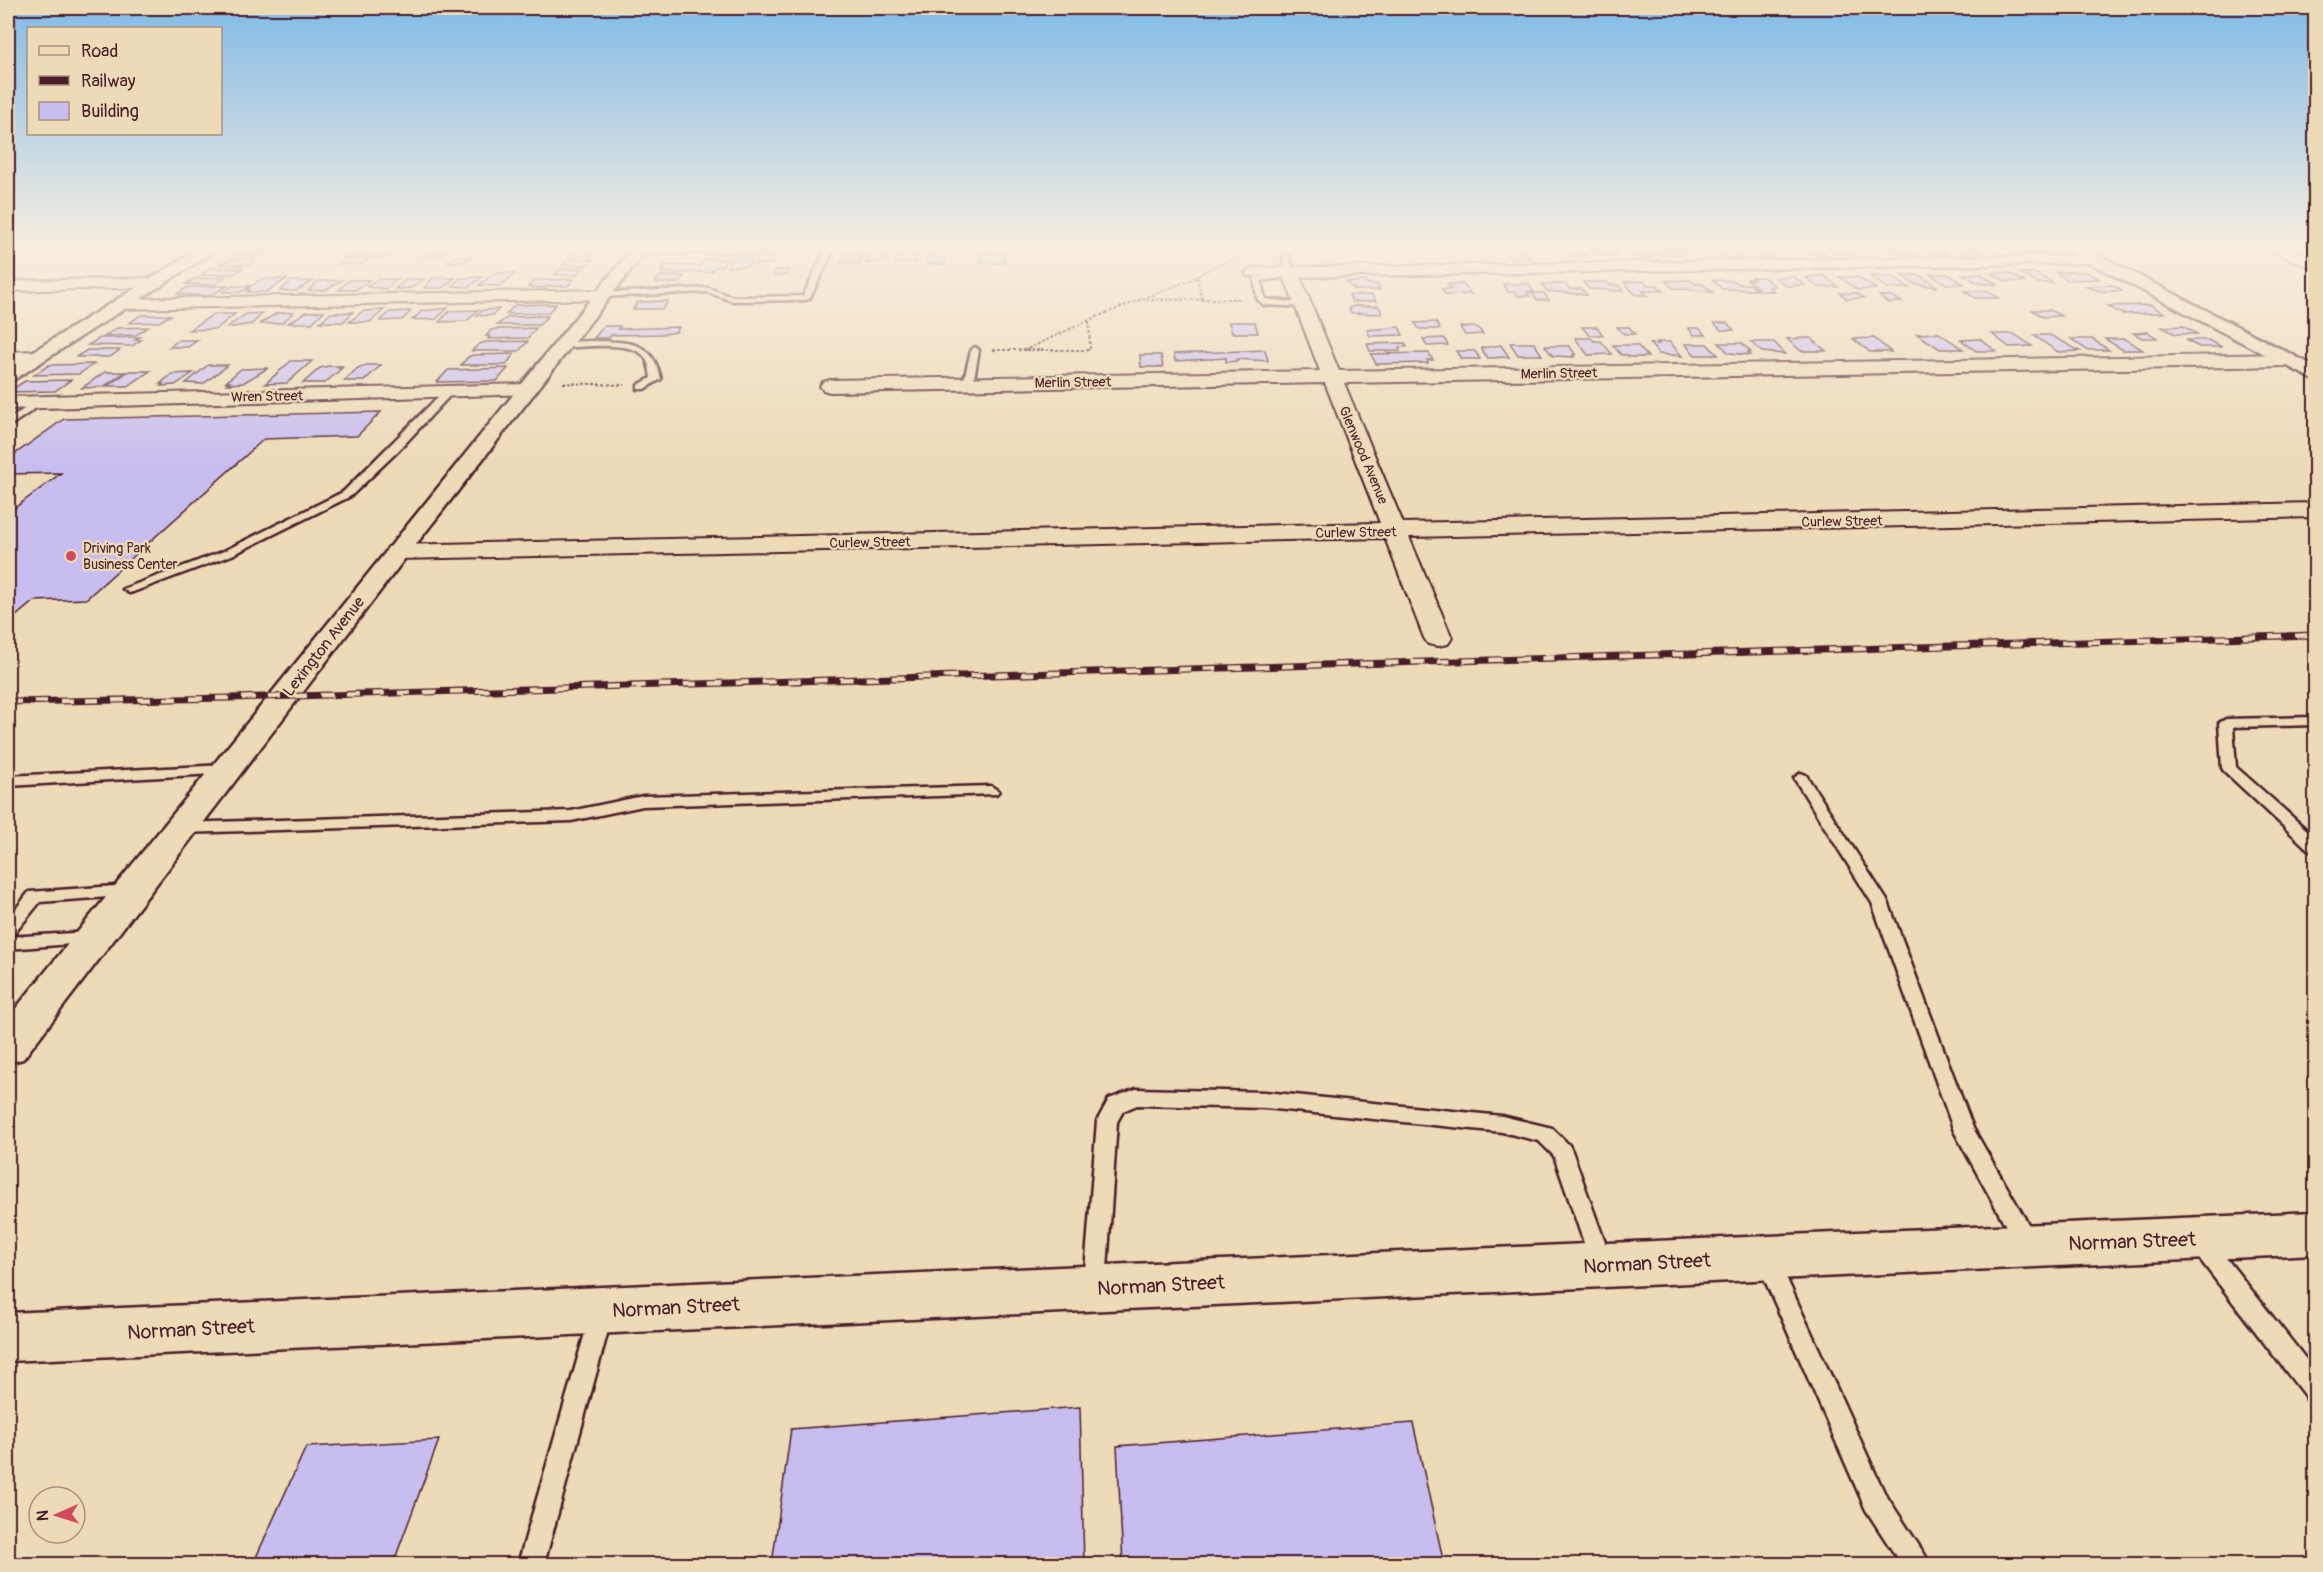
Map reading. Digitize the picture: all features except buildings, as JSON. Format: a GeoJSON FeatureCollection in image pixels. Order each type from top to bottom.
{"type":"FeatureCollection","features":[{"type":"Feature","properties":{"kind":"street"},"geometry":{"type":"LineString","coordinates":[[8,375],[95,320]]}},
{"type":"Feature","properties":{"kind":"street","name":"Lexington Avenue"},"geometry":{"type":"LineString","coordinates":[[8,1047],[582,320]]}},
{"type":"Feature","properties":{"kind":"street","name":"Glenwood Avenue"},"geometry":{"type":"LineString","coordinates":[[1308,320],[1438,638]]}},
{"type":"Feature","properties":{"kind":"street"},"geometry":{"type":"LineString","coordinates":[[2212,320],[2316,375]]}},
{"type":"Feature","properties":{"kind":"street"},"geometry":{"type":"LineString","coordinates":[[8,358],[36,357]]}},
{"type":"Feature","properties":{"kind":"street","name":"Merlin Street"},"geometry":{"type":"LineString","coordinates":[[830,386],[2288,360]]}},
{"type":"Feature","properties":{"kind":"street","name":"Wren Street"},"geometry":{"type":"LineString","coordinates":[[8,403],[447,392],[529,386]]}},
{"type":"Feature","properties":{"kind":"street","name":"Curlew Street"},"geometry":{"type":"LineString","coordinates":[[397,552],[2316,510]]}},
{"type":"Feature","properties":{"kind":"street","name":"Norman Street"},"geometry":{"type":"LineString","coordinates":[[8,1337],[2316,1233]]}},
{"type":"Feature","properties":{"kind":"lane"},"geometry":{"type":"LineString","coordinates":[[562,345],[626,346],[644,351],[653,362],[656,379],[641,387]]}},
{"type":"Feature","properties":{"kind":"lane"},"geometry":{"type":"LineString","coordinates":[[968,384],[975,350]]}},
{"type":"Feature","properties":{"kind":"lane"},"geometry":{"type":"LineString","coordinates":[[129,589],[228,553],[347,494],[394,449],[447,392]]}},
{"type":"Feature","properties":{"kind":"lane"},"geometry":{"type":"LineString","coordinates":[[8,424],[40,402]]}},
{"type":"Feature","properties":{"kind":"lane"},"geometry":{"type":"LineString","coordinates":[[2316,721],[2226,723],[2229,768],[2316,848]]}},
{"type":"Feature","properties":{"kind":"lane"},"geometry":{"type":"LineString","coordinates":[[8,781],[225,770]]}},
{"type":"Feature","properties":{"kind":"lane"},"geometry":{"type":"LineString","coordinates":[[1801,778],[1880,902],[1964,1131],[2028,1245]]}},
{"type":"Feature","properties":{"kind":"lane"},"geometry":{"type":"LineString","coordinates":[[180,828],[571,816],[643,801],[992,791]]}},
{"type":"Feature","properties":{"kind":"lane"},"geometry":{"type":"LineString","coordinates":[[8,930],[35,896],[130,891]]}},
{"type":"Feature","properties":{"kind":"lane"},"geometry":{"type":"LineString","coordinates":[[8,943],[93,938]]}},
{"type":"Feature","properties":{"kind":"lane"},"geometry":{"type":"LineString","coordinates":[[1095,1288],[1107,1121],[1116,1105],[1136,1097],[1265,1100],[1502,1124],[1545,1134],[1562,1151],[1602,1265]]}},
{"type":"Feature","properties":{"kind":"lane"},"geometry":{"type":"LineString","coordinates":[[2196,1238],[2316,1392]]}},
{"type":"Feature","properties":{"kind":"lane"},"geometry":{"type":"LineString","coordinates":[[1766,1257],[1875,1501],[1916,1564]]}},
{"type":"Feature","properties":{"kind":"lane"},"geometry":{"type":"LineString","coordinates":[[531,1564],[603,1310]]}},
{"type":"Feature","properties":{"kind":"path"},"geometry":{"type":"LineString","coordinates":[[1026,350],[1088,320]]}},
{"type":"Feature","properties":{"kind":"path"},"geometry":{"type":"LineString","coordinates":[[975,350],[1090,350],[1089,320]]}},
{"type":"Feature","properties":{"kind":"path"},"geometry":{"type":"LineString","coordinates":[[529,386],[613,384],[641,387]]}},
{"type":"Feature","properties":{"kind":"railway"},"geometry":{"type":"LineString","coordinates":[[8,702],[231,698],[2316,635]]}},
{"type":"Feature","properties":{"kind":"place","name":"Driving Park Business Center"},"geometry":{"type":"Point","coordinates":[71,556]}}]}
